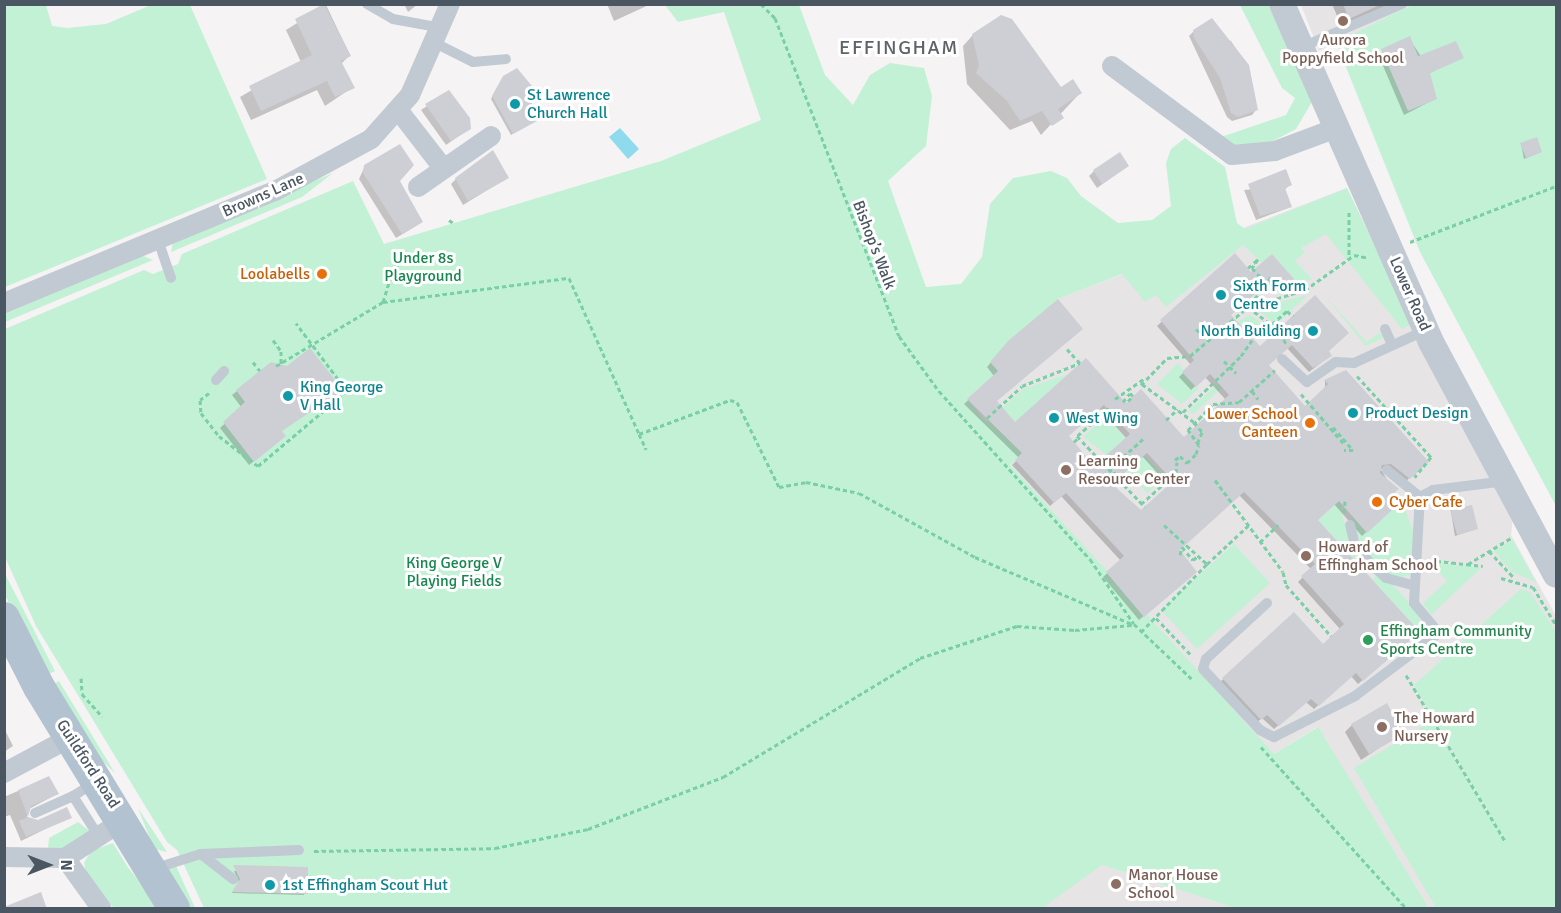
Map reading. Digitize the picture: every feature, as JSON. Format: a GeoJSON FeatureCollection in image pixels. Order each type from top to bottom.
{"type":"FeatureCollection","features":[{"type":"Feature","properties":{"kind":"main road","name":"Guildford Road"},"geometry":{"type":"LineString","coordinates":[[4,618],[71,737],[99,780],[112,829],[153,869],[174,909]]}},
{"type":"Feature","properties":{"kind":"street","name":"Browns Lane"},"geometry":{"type":"LineString","coordinates":[[4,303],[308,175],[371,139],[399,111],[450,4]]}},
{"type":"Feature","properties":{"kind":"street","name":"Lower Road"},"geometry":{"type":"LineString","coordinates":[[1282,4],[1337,128],[1382,257],[1426,330],[1557,575]]}},
{"type":"Feature","properties":{"kind":"street"},"geometry":{"type":"LineString","coordinates":[[1113,66],[1232,155],[1275,151],[1337,128]]}},
{"type":"Feature","properties":{"kind":"street"},"geometry":{"type":"LineString","coordinates":[[399,111],[444,168]]}},
{"type":"Feature","properties":{"kind":"street"},"geometry":{"type":"LineString","coordinates":[[418,187],[491,136]]}},
{"type":"Feature","properties":{"kind":"street"},"geometry":{"type":"LineString","coordinates":[[4,773],[71,737]]}},
{"type":"Feature","properties":{"kind":"street"},"geometry":{"type":"LineString","coordinates":[[4,857],[65,858],[112,829]]}},
{"type":"Feature","properties":{"kind":"street"},"geometry":{"type":"LineString","coordinates":[[65,858],[101,909]]}},
{"type":"Feature","properties":{"kind":"lane"},"geometry":{"type":"LineString","coordinates":[[367,4],[393,19],[434,34],[473,62],[506,59]]}},
{"type":"Feature","properties":{"kind":"lane"},"geometry":{"type":"LineString","coordinates":[[1302,47],[1402,4]]}},
{"type":"Feature","properties":{"kind":"lane"},"geometry":{"type":"LineString","coordinates":[[158,240],[171,278]]}},
{"type":"Feature","properties":{"kind":"lane"},"geometry":{"type":"LineString","coordinates":[[1385,329],[1392,345]]}},
{"type":"Feature","properties":{"kind":"lane"},"geometry":{"type":"LineString","coordinates":[[1278,364],[1307,382],[1426,330]]}},
{"type":"Feature","properties":{"kind":"lane"},"geometry":{"type":"LineString","coordinates":[[216,380],[224,371]]}},
{"type":"Feature","properties":{"kind":"lane"},"geometry":{"type":"LineString","coordinates":[[1387,470],[1404,487],[1420,497]]}},
{"type":"Feature","properties":{"kind":"lane"},"geometry":{"type":"LineString","coordinates":[[1420,497],[1433,490],[1506,481]]}},
{"type":"Feature","properties":{"kind":"lane"},"geometry":{"type":"LineString","coordinates":[[1267,603],[1206,659],[1203,669],[1260,729],[1274,736],[1400,666],[1439,633],[1414,603],[1413,585],[1418,559],[1420,497]]}},
{"type":"Feature","properties":{"kind":"lane"},"geometry":{"type":"LineString","coordinates":[[1350,525],[1355,545],[1370,563],[1386,578],[1413,585]]}},
{"type":"Feature","properties":{"kind":"lane"},"geometry":{"type":"LineString","coordinates":[[35,813],[73,796],[99,780]]}},
{"type":"Feature","properties":{"kind":"lane"},"geometry":{"type":"LineString","coordinates":[[73,796],[112,829]]}},
{"type":"Feature","properties":{"kind":"lane"},"geometry":{"type":"LineString","coordinates":[[153,869],[201,854],[299,850]]}},
{"type":"Feature","properties":{"kind":"lane"},"geometry":{"type":"LineString","coordinates":[[201,854],[233,879]]}},
{"type":"Feature","properties":{"kind":"path","name":"Bishop’s Walk"},"geometry":{"type":"LineString","coordinates":[[761,4],[775,18],[890,320],[939,391],[1009,468]]}},
{"type":"Feature","properties":{"kind":"path"},"geometry":{"type":"LineString","coordinates":[[1115,399],[1145,378],[1167,358],[1190,356],[1228,320],[1248,307],[1305,290],[1349,258],[1361,255],[1382,257],[1557,186]]}},
{"type":"Feature","properties":{"kind":"path"},"geometry":{"type":"LineString","coordinates":[[1349,258],[1351,204]]}},
{"type":"Feature","properties":{"kind":"path"},"geometry":{"type":"LineString","coordinates":[[449,220],[455,224]]}},
{"type":"Feature","properties":{"kind":"path"},"geometry":{"type":"LineString","coordinates":[[383,302],[394,266],[421,257]]}},
{"type":"Feature","properties":{"kind":"path"},"geometry":{"type":"LineString","coordinates":[[1250,269],[1267,284]]}},
{"type":"Feature","properties":{"kind":"path"},"geometry":{"type":"LineString","coordinates":[[1248,307],[1271,277]]}},
{"type":"Feature","properties":{"kind":"path"},"geometry":{"type":"LineString","coordinates":[[273,340],[281,364],[310,342],[383,302],[568,278],[646,449]]}},
{"type":"Feature","properties":{"kind":"path"},"geometry":{"type":"LineString","coordinates":[[1248,307],[1272,324],[1292,350]]}},
{"type":"Feature","properties":{"kind":"path"},"geometry":{"type":"LineString","coordinates":[[1272,324],[1287,311],[1293,316]]}},
{"type":"Feature","properties":{"kind":"path"},"geometry":{"type":"LineString","coordinates":[[1183,412],[1231,367],[1266,321]]}},
{"type":"Feature","properties":{"kind":"path"},"geometry":{"type":"LineString","coordinates":[[224,371],[227,379],[200,400],[198,408],[219,436],[258,466],[347,391],[296,323]]}},
{"type":"Feature","properties":{"kind":"path"},"geometry":{"type":"LineString","coordinates":[[1196,329],[1208,340]]}},
{"type":"Feature","properties":{"kind":"path"},"geometry":{"type":"LineString","coordinates":[[987,418],[989,413],[1022,386],[1080,363],[1067,348]]}},
{"type":"Feature","properties":{"kind":"path"},"geometry":{"type":"LineString","coordinates":[[1224,361],[1236,373]]}},
{"type":"Feature","properties":{"kind":"path"},"geometry":{"type":"LineString","coordinates":[[253,362],[260,371]]}},
{"type":"Feature","properties":{"kind":"path"},"geometry":{"type":"LineString","coordinates":[[1349,362],[1431,458],[1404,487]]}},
{"type":"Feature","properties":{"kind":"path"},"geometry":{"type":"LineString","coordinates":[[1198,443],[1189,432],[1194,422],[1205,415],[1213,404],[1239,402],[1278,364],[1285,376]]}},
{"type":"Feature","properties":{"kind":"path"},"geometry":{"type":"LineString","coordinates":[[1079,437],[1111,466],[1143,505],[1176,473],[1176,461],[1180,456],[1187,463],[1202,432],[1183,412],[1141,385],[1145,378]]}},
{"type":"Feature","properties":{"kind":"path"},"geometry":{"type":"LineString","coordinates":[[1019,382],[1022,386]]}},
{"type":"Feature","properties":{"kind":"path"},"geometry":{"type":"LineString","coordinates":[[1293,385],[1322,421],[1333,427],[1353,450],[1344,450]]}},
{"type":"Feature","properties":{"kind":"path"},"geometry":{"type":"LineString","coordinates":[[1251,391],[1258,399]]}},
{"type":"Feature","properties":{"kind":"path"},"geometry":{"type":"LineString","coordinates":[[1125,401],[1132,394]]}},
{"type":"Feature","properties":{"kind":"path"},"geometry":{"type":"LineString","coordinates":[[299,850],[436,853],[495,848],[588,829],[723,777],[920,658],[1017,626],[1075,630],[1134,624],[975,557],[859,493],[806,482],[779,487],[737,402],[730,400],[639,434]]}},
{"type":"Feature","properties":{"kind":"path"},"geometry":{"type":"LineString","coordinates":[[1074,442],[1109,408]]}},
{"type":"Feature","properties":{"kind":"path"},"geometry":{"type":"LineString","coordinates":[[1166,420],[1178,409]]}},
{"type":"Feature","properties":{"kind":"path"},"geometry":{"type":"LineString","coordinates":[[1333,427],[1345,445]]}},
{"type":"Feature","properties":{"kind":"path"},"geometry":{"type":"LineString","coordinates":[[1111,466],[1144,438]]}},
{"type":"Feature","properties":{"kind":"path"},"geometry":{"type":"LineString","coordinates":[[1111,466],[1120,482],[1113,483]]}},
{"type":"Feature","properties":{"kind":"path"},"geometry":{"type":"LineString","coordinates":[[1215,480],[1283,572],[1286,585],[1331,636]]}},
{"type":"Feature","properties":{"kind":"path"},"geometry":{"type":"LineString","coordinates":[[1164,525],[1207,564]]}},
{"type":"Feature","properties":{"kind":"path"},"geometry":{"type":"LineString","coordinates":[[1142,632],[1207,564],[1249,525]]}},
{"type":"Feature","properties":{"kind":"path"},"geometry":{"type":"LineString","coordinates":[[1260,542],[1278,525]]}},
{"type":"Feature","properties":{"kind":"path"},"geometry":{"type":"LineString","coordinates":[[1468,564],[1515,535]]}},
{"type":"Feature","properties":{"kind":"path"},"geometry":{"type":"LineString","coordinates":[[1180,555],[1182,548],[1193,560],[1198,555]]}},
{"type":"Feature","properties":{"kind":"path"},"geometry":{"type":"LineString","coordinates":[[1488,551],[1515,578],[1533,587],[1557,625]]}},
{"type":"Feature","properties":{"kind":"path"},"geometry":{"type":"LineString","coordinates":[[1418,559],[1483,566]]}},
{"type":"Feature","properties":{"kind":"path"},"geometry":{"type":"LineString","coordinates":[[1501,578],[1515,578]]}},
{"type":"Feature","properties":{"kind":"path"},"geometry":{"type":"LineString","coordinates":[[1152,610],[1203,669]]}},
{"type":"Feature","properties":{"kind":"path"},"geometry":{"type":"LineString","coordinates":[[1400,666],[1504,841]]}},
{"type":"Feature","properties":{"kind":"path"},"geometry":{"type":"LineString","coordinates":[[81,678],[78,684],[87,702],[102,716]]}},
{"type":"Feature","properties":{"kind":"path"},"geometry":{"type":"LineString","coordinates":[[81,705],[87,702]]}},
{"type":"Feature","properties":{"kind":"shaded area","name":"Aurora Poppyfield School"},"geometry":{"type":"Polygon","coordinates":[[[1301,5],[1412,5],[1319,51],[1301,5]]]}},
{"type":"Feature","properties":{"kind":"shaded area","name":"Howard of Effingham School"},"geometry":{"type":"Polygon","coordinates":[[[1347,188],[1381,265],[1513,517],[1511,535],[1556,616],[1556,908],[1429,908],[1317,727],[1274,754],[1159,634],[938,383],[1008,341],[1058,299],[1347,188]]]}},
{"type":"Feature","properties":{"kind":"shaded area","name":"Manor House School"},"geometry":{"type":"Polygon","coordinates":[[[1102,865],[1235,908],[1036,908],[1102,865]]]}},
{"type":"Feature","properties":{"kind":"green space"},"geometry":{"type":"Polygon","coordinates":[[[5,4],[46,5],[52,26],[67,28],[106,24],[151,5],[190,5],[267,179],[5,287],[5,4]]]}},
{"type":"Feature","properties":{"kind":"green space","name":"King George V Playing Fields"},"geometry":{"type":"Polygon","coordinates":[[[665,5],[799,5],[825,75],[853,105],[870,75],[890,63],[924,68],[932,96],[926,146],[888,181],[926,287],[961,284],[982,257],[990,204],[1013,178],[1051,171],[1067,178],[1081,196],[1118,223],[1152,220],[1171,206],[1166,163],[1171,149],[1185,138],[1225,167],[1237,223],[1245,229],[1347,188],[1412,323],[1402,329],[1326,234],[1301,248],[1305,252],[1295,261],[1312,279],[1298,284],[1272,254],[1262,263],[1243,245],[1166,307],[1156,295],[1145,302],[1122,274],[1058,299],[990,362],[1008,383],[991,393],[982,385],[967,399],[986,422],[1023,389],[1068,374],[1004,432],[1022,453],[1010,465],[1274,754],[1318,727],[1429,908],[1235,908],[1102,865],[1042,908],[204,908],[177,850],[167,842],[36,626],[5,557],[5,329],[144,270],[153,274],[178,264],[182,254],[353,181],[384,244],[661,161],[761,120],[724,12],[678,22],[665,5]]]}},
{"type":"Feature","properties":{"kind":"green space"},"geometry":{"type":"Polygon","coordinates":[[[1240,5],[1268,5],[1313,100],[1296,129],[1263,146],[1230,145],[1218,138],[1286,115],[1295,98],[1282,88],[1240,5]]]}},
{"type":"Feature","properties":{"kind":"green space"},"geometry":{"type":"Polygon","coordinates":[[[1412,5],[1556,5],[1556,506],[1420,252],[1336,42],[1412,5]]]}},
{"type":"Feature","properties":{"kind":"green space"},"geometry":{"type":"Polygon","coordinates":[[[333,173],[302,197],[171,252],[173,242],[333,173]]]}},
{"type":"Feature","properties":{"kind":"green space"},"geometry":{"type":"Polygon","coordinates":[[[141,255],[153,260],[5,322],[5,312],[141,255]]]}},
{"type":"Feature","properties":{"kind":"green space"},"geometry":{"type":"Polygon","coordinates":[[[1308,295],[1276,324],[1257,310],[1271,304],[1308,295]]]}},
{"type":"Feature","properties":{"kind":"green space"},"geometry":{"type":"Polygon","coordinates":[[[1324,295],[1367,342],[1379,333],[1385,337],[1366,346],[1324,295]]]}},
{"type":"Feature","properties":{"kind":"green space"},"geometry":{"type":"Polygon","coordinates":[[[1250,315],[1261,323],[1251,337],[1237,322],[1250,315]]]}},
{"type":"Feature","properties":{"kind":"green space"},"geometry":{"type":"Polygon","coordinates":[[[1178,363],[1198,389],[1182,404],[1157,384],[1178,363]]]}},
{"type":"Feature","properties":{"kind":"green space"},"geometry":{"type":"Polygon","coordinates":[[[1229,374],[1233,378],[1193,414],[1188,411],[1229,374]]]}},
{"type":"Feature","properties":{"kind":"green space"},"geometry":{"type":"Polygon","coordinates":[[[1106,416],[1126,438],[1107,455],[1083,437],[1106,416]]]}},
{"type":"Feature","properties":{"kind":"green space"},"geometry":{"type":"Polygon","coordinates":[[[1141,452],[1161,473],[1169,466],[1173,470],[1147,493],[1124,468],[1141,452]]]}},
{"type":"Feature","properties":{"kind":"green space"},"geometry":{"type":"Polygon","coordinates":[[[1343,498],[1342,514],[1357,562],[1318,520],[1343,498]]]}},
{"type":"Feature","properties":{"kind":"green space"},"geometry":{"type":"Polygon","coordinates":[[[1402,501],[1413,531],[1412,574],[1399,578],[1385,572],[1362,546],[1350,513],[1367,532],[1402,501]]]}},
{"type":"Feature","properties":{"kind":"green space"},"geometry":{"type":"Polygon","coordinates":[[[1513,540],[1536,582],[1512,572],[1494,551],[1513,540]]]}},
{"type":"Feature","properties":{"kind":"green space"},"geometry":{"type":"Polygon","coordinates":[[[1234,544],[1270,583],[1197,649],[1161,610],[1234,544]]]}},
{"type":"Feature","properties":{"kind":"green space"},"geometry":{"type":"Polygon","coordinates":[[[1430,562],[1481,568],[1431,615],[1423,603],[1447,581],[1430,562]]]}},
{"type":"Feature","properties":{"kind":"green space"},"geometry":{"type":"Polygon","coordinates":[[[4,572],[55,671],[45,676],[5,595],[4,572]]]}},
{"type":"Feature","properties":{"kind":"green space"},"geometry":{"type":"Polygon","coordinates":[[[1376,576],[1393,585],[1419,614],[1420,632],[1373,580],[1376,576]]]}},
{"type":"Feature","properties":{"kind":"green space"},"geometry":{"type":"Polygon","coordinates":[[[1521,589],[1530,592],[1556,632],[1556,908],[1436,908],[1354,768],[1432,721],[1506,841],[1414,685],[1521,589]]]}},
{"type":"Feature","properties":{"kind":"green space"},"geometry":{"type":"Polygon","coordinates":[[[59,681],[115,773],[94,753],[50,686],[59,681]]]}},
{"type":"Feature","properties":{"kind":"green space"},"geometry":{"type":"Polygon","coordinates":[[[138,808],[167,852],[154,849],[138,808]]]}},
{"type":"Feature","properties":{"kind":"green space"},"geometry":{"type":"Polygon","coordinates":[[[78,822],[91,832],[59,853],[48,848],[49,838],[78,822]]]}},
{"type":"Feature","properties":{"kind":"green space"},"geometry":{"type":"Polygon","coordinates":[[[113,843],[127,866],[160,908],[114,908],[88,881],[84,863],[91,851],[113,843]]]}},
{"type":"Feature","properties":{"kind":"green space"},"geometry":{"type":"Polygon","coordinates":[[[176,866],[195,908],[182,908],[168,869],[176,866]]]}},
{"type":"Feature","properties":{"kind":"water"},"geometry":{"type":"Polygon","coordinates":[[[620,128],[639,149],[628,159],[609,137],[620,128]]]}},
{"type":"Feature","properties":{"kind":"building"},"geometry":{"type":"Polygon","coordinates":[[[324,4],[351,56],[341,61],[355,88],[335,97],[327,81],[261,111],[249,86],[312,55],[295,19],[324,4]]]}},
{"type":"Feature","properties":{"kind":"building"},"geometry":{"type":"Polygon","coordinates":[[[1343,4],[1382,4],[1349,19],[1343,4]]]}},
{"type":"Feature","properties":{"kind":"building"},"geometry":{"type":"Polygon","coordinates":[[[1001,15],[1012,19],[1061,87],[1073,79],[1082,93],[1058,109],[1064,118],[1052,126],[1042,111],[1020,121],[1007,101],[976,73],[979,66],[972,34],[1001,15]]]}},
{"type":"Feature","properties":{"kind":"building"},"geometry":{"type":"Polygon","coordinates":[[[1212,18],[1249,65],[1258,110],[1238,117],[1231,113],[1220,78],[1194,38],[1193,30],[1212,18]]]}},
{"type":"Feature","properties":{"kind":"building"},"geometry":{"type":"Polygon","coordinates":[[[1410,36],[1418,56],[1456,41],[1464,58],[1430,73],[1437,99],[1408,111],[1381,49],[1410,36]]]}},
{"type":"Feature","properties":{"kind":"building","name":"St Lawrence Church Hall"},"geometry":{"type":"Polygon","coordinates":[[[517,68],[532,86],[525,91],[537,112],[537,121],[513,134],[492,96],[503,76],[517,68]]]}},
{"type":"Feature","properties":{"kind":"building"},"geometry":{"type":"Polygon","coordinates":[[[449,90],[470,118],[471,129],[451,141],[425,104],[449,90]]]}},
{"type":"Feature","properties":{"kind":"building"},"geometry":{"type":"Polygon","coordinates":[[[1537,137],[1542,152],[1526,158],[1520,143],[1537,137]]]}},
{"type":"Feature","properties":{"kind":"building"},"geometry":{"type":"Polygon","coordinates":[[[400,144],[414,165],[400,181],[423,222],[402,234],[363,173],[364,165],[400,144]]]}},
{"type":"Feature","properties":{"kind":"building"},"geometry":{"type":"Polygon","coordinates":[[[493,150],[509,178],[468,201],[455,178],[493,150]]]}},
{"type":"Feature","properties":{"kind":"building"},"geometry":{"type":"Polygon","coordinates":[[[1120,152],[1129,166],[1102,184],[1093,170],[1120,152]]]}},
{"type":"Feature","properties":{"kind":"building"},"geometry":{"type":"Polygon","coordinates":[[[1286,169],[1292,185],[1285,188],[1292,207],[1260,216],[1248,184],[1286,169]]]}},
{"type":"Feature","properties":{"kind":"building"},"geometry":{"type":"Polygon","coordinates":[[[1235,253],[1251,272],[1272,254],[1294,279],[1282,289],[1272,279],[1231,315],[1260,346],[1315,295],[1349,333],[1329,351],[1332,356],[1313,368],[1292,345],[1269,365],[1305,406],[1328,384],[1324,380],[1346,370],[1429,462],[1410,479],[1391,464],[1382,465],[1380,473],[1399,489],[1395,492],[1402,501],[1367,533],[1339,501],[1318,520],[1420,632],[1363,681],[1356,673],[1319,706],[1311,699],[1279,726],[1267,715],[1261,720],[1222,678],[1294,612],[1323,644],[1344,624],[1301,576],[1315,564],[1244,492],[1180,550],[1197,572],[1144,617],[1106,572],[1124,556],[1066,493],[1054,503],[1015,460],[1022,453],[967,399],[998,371],[990,362],[1008,341],[1058,299],[1083,329],[997,401],[1015,422],[1086,358],[1126,403],[1141,389],[1184,437],[1229,395],[1210,374],[1196,387],[1182,372],[1194,360],[1160,320],[1235,253]],[[1104,405],[1069,436],[1094,466],[1130,434],[1104,405]],[[1147,453],[1112,484],[1141,510],[1173,481],[1147,453]]]}},
{"type":"Feature","properties":{"kind":"building","name":"King George V Hall"},"geometry":{"type":"Polygon","coordinates":[[[310,348],[343,390],[282,431],[286,436],[254,462],[223,422],[245,402],[236,390],[271,362],[287,366],[310,348]]]}},
{"type":"Feature","properties":{"kind":"building"},"geometry":{"type":"Polygon","coordinates":[[[1472,505],[1478,529],[1457,535],[1450,510],[1472,505]]]}},
{"type":"Feature","properties":{"kind":"building"},"geometry":{"type":"Polygon","coordinates":[[[1387,703],[1404,734],[1369,754],[1351,724],[1387,703]]]}},
{"type":"Feature","properties":{"kind":"building"},"geometry":{"type":"Polygon","coordinates":[[[49,776],[59,794],[31,806],[28,817],[18,790],[49,776]]]}},
{"type":"Feature","properties":{"kind":"building"},"geometry":{"type":"Polygon","coordinates":[[[67,807],[72,818],[26,837],[19,821],[28,817],[38,820],[67,807]]]}},
{"type":"Feature","properties":{"kind":"building","name":"1st Effingham Scout Hut"},"geometry":{"type":"Polygon","coordinates":[[[233,865],[308,867],[308,894],[232,892],[240,879],[233,865]]]}},
{"type":"Feature","properties":{"kind":"building"},"geometry":{"type":"Polygon","coordinates":[[[41,892],[47,909],[4,909],[4,907],[41,892]]]}},
{"type":"Feature","properties":{"kind":"place","name":"Aurora Poppyfield School"},"geometry":{"type":"Point","coordinates":[1343,21]}},
{"type":"Feature","properties":{"kind":"place","name":"St Lawrence Church Hall"},"geometry":{"type":"Point","coordinates":[515,104]}},
{"type":"Feature","properties":{"kind":"place","name":"Loolabells"},"geometry":{"type":"Point","coordinates":[322,274]}},
{"type":"Feature","properties":{"kind":"place","name":"Sixth Form Centre"},"geometry":{"type":"Point","coordinates":[1221,295]}},
{"type":"Feature","properties":{"kind":"place","name":"North Building"},"geometry":{"type":"Point","coordinates":[1313,331]}},
{"type":"Feature","properties":{"kind":"place","name":"King George V Hall"},"geometry":{"type":"Point","coordinates":[288,396]}},
{"type":"Feature","properties":{"kind":"place","name":"Product Design"},"geometry":{"type":"Point","coordinates":[1353,413]}},
{"type":"Feature","properties":{"kind":"place","name":"West Wing"},"geometry":{"type":"Point","coordinates":[1054,418]}},
{"type":"Feature","properties":{"kind":"place","name":"Lower School Canteen"},"geometry":{"type":"Point","coordinates":[1310,423]}},
{"type":"Feature","properties":{"kind":"place","name":"Learning Resource Center"},"geometry":{"type":"Point","coordinates":[1066,470]}},
{"type":"Feature","properties":{"kind":"place","name":"Cyber Cafe"},"geometry":{"type":"Point","coordinates":[1377,502]}},
{"type":"Feature","properties":{"kind":"place","name":"Howard of Effingham School"},"geometry":{"type":"Point","coordinates":[1306,556]}},
{"type":"Feature","properties":{"kind":"place","name":"Effingham Community Sports Centre"},"geometry":{"type":"Point","coordinates":[1368,640]}},
{"type":"Feature","properties":{"kind":"place","name":"The Howard Nursery"},"geometry":{"type":"Point","coordinates":[1382,727]}},
{"type":"Feature","properties":{"kind":"place","name":"Manor House School"},"geometry":{"type":"Point","coordinates":[1116,884]}},
{"type":"Feature","properties":{"kind":"place","name":"1st Effingham Scout Hut"},"geometry":{"type":"Point","coordinates":[270,885]}},
{"type":"Feature","properties":{"kind":"district","name":"EFFINGHAM"},"geometry":{"type":"Point","coordinates":[899,47]}},
{"type":"Feature","properties":{"kind":"park label","name":"Under 8s Playground"},"geometry":{"type":"Point","coordinates":[423,267]}}]}
